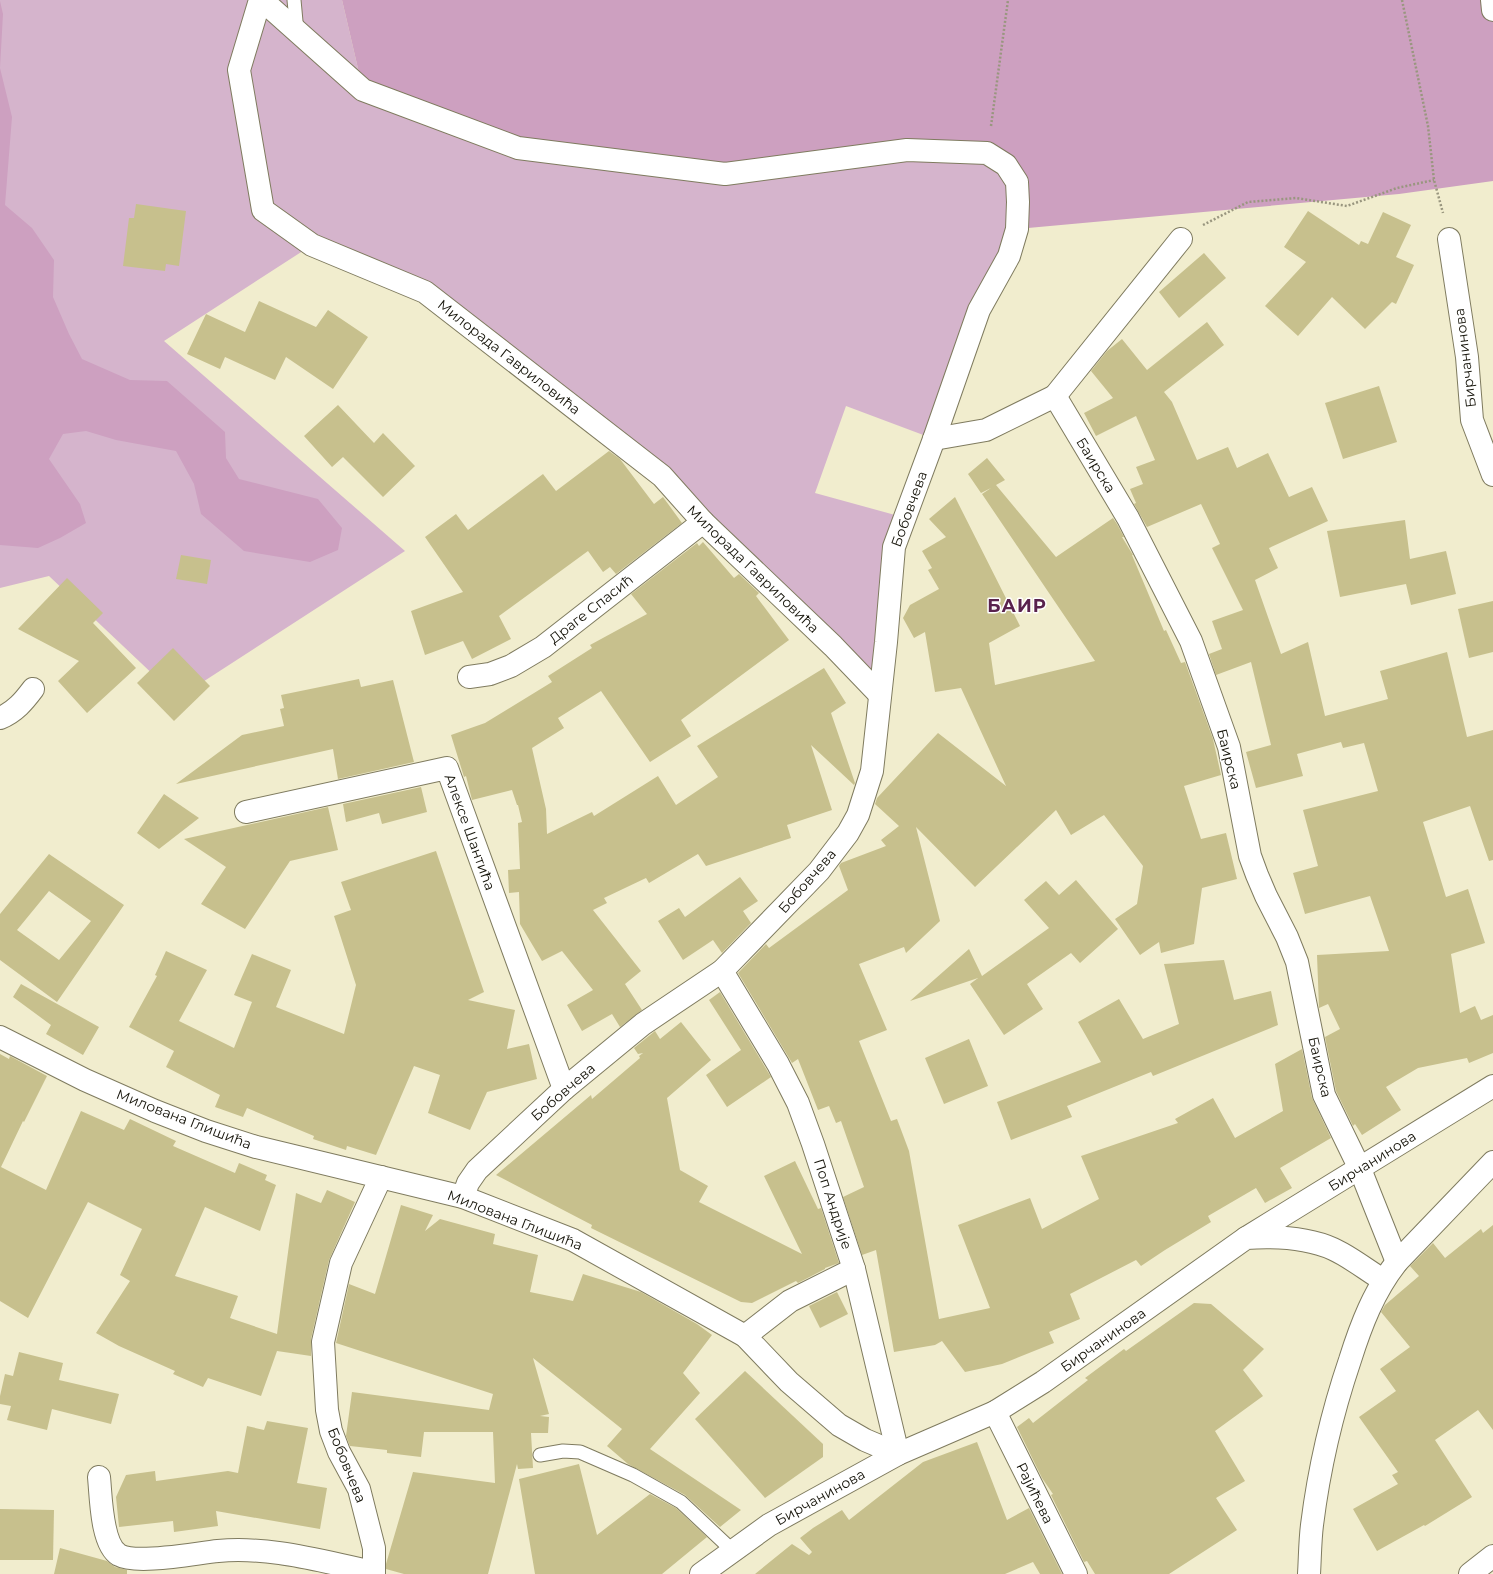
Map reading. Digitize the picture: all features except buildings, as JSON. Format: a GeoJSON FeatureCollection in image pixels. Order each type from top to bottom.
{"type":"FeatureCollection","features":[{"type":"Feature","properties":{"kind":"street"},"geometry":{"type":"LineString","coordinates":[[261,0],[363,90],[518,148],[725,174],[907,150],[987,153]]}},
{"type":"Feature","properties":{"kind":"street","name":"Милорада Гавриловића"},"geometry":{"type":"LineString","coordinates":[[261,0],[239,70],[263,210],[312,245],[426,292],[662,476],[703,522],[833,646],[880,695]]}},
{"type":"Feature","properties":{"kind":"street"},"geometry":{"type":"LineString","coordinates":[[1492,0],[1493,10]]}},
{"type":"Feature","properties":{"kind":"street","name":"Бобовчева"},"geometry":{"type":"LineString","coordinates":[[463,1197],[468,1183],[477,1170],[564,1089],[643,1024],[722,971],[819,871],[848,833],[858,815],[872,771],[894,548],[979,310],[1009,256],[1017,229],[1017,182],[1006,165],[987,153]]}},
{"type":"Feature","properties":{"kind":"street"},"geometry":{"type":"LineString","coordinates":[[934,439],[986,430],[1056,396],[1181,239]]}},
{"type":"Feature","properties":{"kind":"street","name":"Бирчанинова"},"geometry":{"type":"LineString","coordinates":[[1449,239],[1467,357],[1472,420],[1493,475]]}},
{"type":"Feature","properties":{"kind":"street","name":"Баирска"},"geometry":{"type":"LineString","coordinates":[[1056,396],[1128,518],[1191,641],[1229,747],[1250,856],[1254,869],[1266,896],[1288,937],[1297,962],[1324,1095],[1360,1169],[1397,1262]]}},
{"type":"Feature","properties":{"kind":"street","name":"Драге Спасић"},"geometry":{"type":"LineString","coordinates":[[469,677],[490,674],[511,666],[543,646],[703,522]]}},
{"type":"Feature","properties":{"kind":"street"},"geometry":{"type":"LineString","coordinates":[[0,718],[7,715],[23,703],[33,689]]}},
{"type":"Feature","properties":{"kind":"street","name":"Алексе Шантића"},"geometry":{"type":"LineString","coordinates":[[246,812],[447,768],[564,1089]]}},
{"type":"Feature","properties":{"kind":"street","name":"Поп Андрије"},"geometry":{"type":"LineString","coordinates":[[722,971],[778,1064],[798,1103],[813,1144],[854,1269],[898,1454]]}},
{"type":"Feature","properties":{"kind":"street","name":"Милована Глишића"},"geometry":{"type":"LineString","coordinates":[[0,1037],[85,1080],[155,1111],[206,1131],[256,1146],[463,1197],[573,1240],[745,1336],[789,1382],[839,1425],[865,1440],[898,1454]]}},
{"type":"Feature","properties":{"kind":"street","name":"Бирчанинова"},"geometry":{"type":"LineString","coordinates":[[702,1574],[769,1525],[898,1454],[995,1412],[1043,1382],[1246,1238],[1493,1086]]}},
{"type":"Feature","properties":{"kind":"street"},"geometry":{"type":"LineString","coordinates":[[1309,1574],[1312,1526],[1323,1457],[1341,1386],[1360,1329],[1383,1280],[1397,1262],[1493,1162]]}},
{"type":"Feature","properties":{"kind":"street","name":"Бобовчева"},"geometry":{"type":"LineString","coordinates":[[99,1477],[106,1537],[111,1547],[118,1555],[131,1559],[219,1551],[252,1550],[285,1554],[374,1573],[374,1548],[359,1490],[339,1452],[327,1410],[323,1342],[341,1263],[381,1177]]}},
{"type":"Feature","properties":{"kind":"street"},"geometry":{"type":"LineString","coordinates":[[1246,1238],[1267,1237],[1309,1241],[1334,1249],[1383,1280]]}},
{"type":"Feature","properties":{"kind":"street"},"geometry":{"type":"LineString","coordinates":[[745,1336],[790,1301],[854,1269]]}},
{"type":"Feature","properties":{"kind":"street","name":"Рајићева"},"geometry":{"type":"LineString","coordinates":[[995,1412],[1076,1574]]}},
{"type":"Feature","properties":{"kind":"street"},"geometry":{"type":"LineString","coordinates":[[1470,1574],[1493,1556]]}},
{"type":"Feature","properties":{"kind":"lane"},"geometry":{"type":"LineString","coordinates":[[294,0],[297,32]]}},
{"type":"Feature","properties":{"kind":"lane"},"geometry":{"type":"LineString","coordinates":[[540,1455],[563,1451],[580,1452],[633,1475],[681,1502],[733,1552]]}},
{"type":"Feature","properties":{"kind":"path"},"geometry":{"type":"LineString","coordinates":[[987,153],[1008,0]]}},
{"type":"Feature","properties":{"kind":"path"},"geometry":{"type":"LineString","coordinates":[[1402,0],[1428,126],[1434,180],[1449,239]]}},
{"type":"Feature","properties":{"kind":"path"},"geometry":{"type":"LineString","coordinates":[[1181,239],[1208,222],[1248,202],[1296,198],[1347,206],[1397,188],[1434,180]]}},
{"type":"Feature","properties":{"kind":"shaded area"},"geometry":{"type":"Polygon","coordinates":[[[0,0],[342,0],[363,90],[987,153],[1018,202],[934,439],[846,406],[815,493],[906,518],[880,695],[703,522],[425,292],[312,245],[164,341],[405,551],[178,698],[49,576],[0,588],[0,0]]]}},
{"type":"Feature","properties":{"kind":"shaded area"},"geometry":{"type":"Polygon","coordinates":[[[342,0],[1492,0],[1493,181],[1399,194],[1017,229],[1018,202],[987,153],[725,174],[518,148],[363,90],[342,0]]]}},
{"type":"Feature","properties":{"kind":"shaded area"},"geometry":{"type":"Polygon","coordinates":[[[0,1],[3,14],[0,68],[0,1]]]}},
{"type":"Feature","properties":{"kind":"shaded area"},"geometry":{"type":"Polygon","coordinates":[[[0,68],[12,117],[5,205],[32,228],[54,260],[53,297],[82,359],[130,380],[167,381],[225,432],[226,458],[239,479],[318,499],[342,528],[338,550],[310,562],[244,551],[201,514],[194,484],[176,451],[116,440],[86,431],[63,434],[49,459],[80,504],[86,523],[60,538],[38,548],[0,545],[0,68]]]}},
{"type":"Feature","properties":{"kind":"district","name":"БАИР"},"geometry":{"type":"Point","coordinates":[1017,606]}}]}
